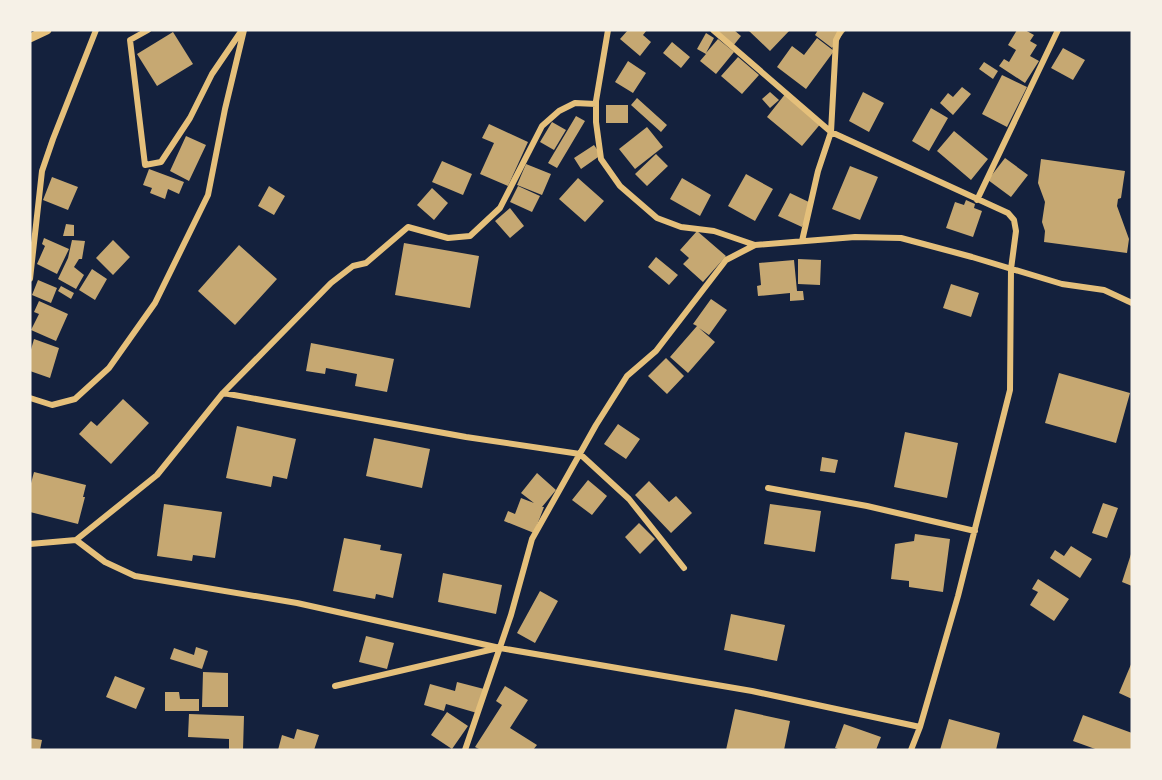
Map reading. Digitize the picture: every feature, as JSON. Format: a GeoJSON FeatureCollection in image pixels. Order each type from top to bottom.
{"type":"FeatureCollection","features":[{"type":"Feature","properties":{"kind":"main road"},"geometry":{"type":"LineString","coordinates":[[30,38],[47,30]]}},
{"type":"Feature","properties":{"kind":"street"},"geometry":{"type":"LineString","coordinates":[[30,279],[42,171],[96,30]]}},
{"type":"Feature","properties":{"kind":"street"},"geometry":{"type":"LineString","coordinates":[[148,30],[130,40],[145,165],[161,162],[190,118],[212,74],[243,30]]}},
{"type":"Feature","properties":{"kind":"street"},"geometry":{"type":"LineString","coordinates":[[30,398],[52,405],[75,399],[109,369],[154,303],[208,195],[243,30]]}},
{"type":"Feature","properties":{"kind":"street"},"geometry":{"type":"LineString","coordinates":[[608,30],[596,104],[601,159],[620,186],[657,218],[681,227],[714,231],[755,245]]}},
{"type":"Feature","properties":{"kind":"street"},"geometry":{"type":"LineString","coordinates":[[713,30],[831,132],[1008,213],[1014,220],[1016,231],[1011,269],[1010,390],[958,596],[920,727],[911,750]]}},
{"type":"Feature","properties":{"kind":"street"},"geometry":{"type":"LineString","coordinates":[[802,241],[818,171],[831,132],[836,40],[841,30]]}},
{"type":"Feature","properties":{"kind":"street"},"geometry":{"type":"LineString","coordinates":[[977,200],[1058,30]]}},
{"type":"Feature","properties":{"kind":"street"},"geometry":{"type":"LineString","coordinates":[[30,544],[76,540],[157,475],[223,393],[332,283],[353,266],[366,263],[408,227],[448,238],[470,236],[500,208],[542,126],[559,111],[575,103],[596,104]]}},
{"type":"Feature","properties":{"kind":"street"},"geometry":{"type":"LineString","coordinates":[[465,750],[511,615],[532,539],[596,425],[627,376],[656,351],[726,260],[755,245],[855,237],[901,238],[1062,284],[1104,290],[1132,303]]}},
{"type":"Feature","properties":{"kind":"street"},"geometry":{"type":"LineString","coordinates":[[223,393],[455,435],[580,454],[629,499],[684,568]]}},
{"type":"Feature","properties":{"kind":"street"},"geometry":{"type":"LineString","coordinates":[[768,488],[867,506],[975,531]]}},
{"type":"Feature","properties":{"kind":"street"},"geometry":{"type":"LineString","coordinates":[[76,540],[105,562],[135,576],[297,603],[500,648],[752,691],[920,727]]}},
{"type":"Feature","properties":{"kind":"street"},"geometry":{"type":"LineString","coordinates":[[335,686],[500,648]]}},
{"type":"Feature","properties":{"kind":"building"},"geometry":{"type":"Polygon","coordinates":[[[628,30],[647,30],[643,35],[651,42],[640,56],[620,39],[628,30]]]}},
{"type":"Feature","properties":{"kind":"building"},"geometry":{"type":"Polygon","coordinates":[[[734,30],[741,36],[733,46],[716,32],[734,30]]]}},
{"type":"Feature","properties":{"kind":"building"},"geometry":{"type":"Polygon","coordinates":[[[748,30],[790,30],[770,51],[748,30]]]}},
{"type":"Feature","properties":{"kind":"building"},"geometry":{"type":"Polygon","coordinates":[[[818,30],[846,30],[832,48],[815,35],[818,30]]]}},
{"type":"Feature","properties":{"kind":"building"},"geometry":{"type":"Polygon","coordinates":[[[1017,30],[1025,30],[1034,35],[1030,41],[1037,45],[1030,56],[1039,61],[1025,83],[999,66],[1004,59],[1009,62],[1016,50],[1008,45],[1017,30]]]}},
{"type":"Feature","properties":{"kind":"building"},"geometry":{"type":"Polygon","coordinates":[[[173,32],[193,64],[157,86],[137,54],[173,32]]]}},
{"type":"Feature","properties":{"kind":"building"},"geometry":{"type":"Polygon","coordinates":[[[706,33],[714,38],[706,53],[718,39],[734,52],[716,74],[700,61],[706,54],[697,49],[706,33]]]}},
{"type":"Feature","properties":{"kind":"building"},"geometry":{"type":"Polygon","coordinates":[[[817,38],[834,51],[806,89],[777,67],[792,46],[804,55],[817,38]]]}},
{"type":"Feature","properties":{"kind":"building"},"geometry":{"type":"Polygon","coordinates":[[[672,42],[690,57],[681,68],[663,53],[672,42]]]}},
{"type":"Feature","properties":{"kind":"building"},"geometry":{"type":"Polygon","coordinates":[[[1063,48],[1085,60],[1073,80],[1051,68],[1063,48]]]}},
{"type":"Feature","properties":{"kind":"building"},"geometry":{"type":"Polygon","coordinates":[[[738,57],[759,75],[742,94],[721,76],[738,57]]]}},
{"type":"Feature","properties":{"kind":"building"},"geometry":{"type":"Polygon","coordinates":[[[628,61],[646,73],[633,93],[615,82],[628,61]]]}},
{"type":"Feature","properties":{"kind":"building"},"geometry":{"type":"Polygon","coordinates":[[[984,62],[998,71],[993,79],[979,69],[984,62]]]}},
{"type":"Feature","properties":{"kind":"building"},"geometry":{"type":"Polygon","coordinates":[[[1002,75],[1027,87],[1007,127],[982,114],[1002,75]]]}},
{"type":"Feature","properties":{"kind":"building"},"geometry":{"type":"Polygon","coordinates":[[[962,87],[971,94],[953,115],[940,103],[948,93],[953,97],[962,87]]]}},
{"type":"Feature","properties":{"kind":"building"},"geometry":{"type":"Polygon","coordinates":[[[770,92],[779,100],[770,108],[762,99],[770,92]]]}},
{"type":"Feature","properties":{"kind":"building"},"geometry":{"type":"Polygon","coordinates":[[[863,92],[884,103],[869,132],[849,121],[863,92]]]}},
{"type":"Feature","properties":{"kind":"building"},"geometry":{"type":"Polygon","coordinates":[[[786,93],[822,122],[802,146],[767,117],[786,93]]]}},
{"type":"Feature","properties":{"kind":"building"},"geometry":{"type":"Polygon","coordinates":[[[637,98],[667,125],[661,132],[631,105],[637,98]]]}},
{"type":"Feature","properties":{"kind":"building"},"geometry":{"type":"Polygon","coordinates":[[[606,105],[628,105],[628,123],[606,123],[606,105]]]}},
{"type":"Feature","properties":{"kind":"building"},"geometry":{"type":"Polygon","coordinates":[[[931,108],[948,118],[929,151],[912,141],[931,108]]]}},
{"type":"Feature","properties":{"kind":"building"},"geometry":{"type":"Polygon","coordinates":[[[576,116],[585,121],[557,168],[548,163],[576,116]]]}},
{"type":"Feature","properties":{"kind":"building"},"geometry":{"type":"Polygon","coordinates":[[[552,122],[566,130],[554,150],[540,142],[552,122]]]}},
{"type":"Feature","properties":{"kind":"building"},"geometry":{"type":"Polygon","coordinates":[[[489,124],[528,142],[508,186],[480,174],[494,143],[482,138],[489,124]]]}},
{"type":"Feature","properties":{"kind":"building"},"geometry":{"type":"Polygon","coordinates":[[[647,127],[663,147],[635,169],[619,149],[647,127]]]}},
{"type":"Feature","properties":{"kind":"building"},"geometry":{"type":"Polygon","coordinates":[[[954,131],[988,159],[971,180],[937,151],[954,131]]]}},
{"type":"Feature","properties":{"kind":"building"},"geometry":{"type":"Polygon","coordinates":[[[186,136],[206,145],[189,181],[170,171],[186,136]]]}},
{"type":"Feature","properties":{"kind":"building"},"geometry":{"type":"Polygon","coordinates":[[[594,145],[601,155],[581,169],[574,158],[594,145]]]}},
{"type":"Feature","properties":{"kind":"building"},"geometry":{"type":"Polygon","coordinates":[[[656,154],[668,166],[647,186],[635,174],[656,154]]]}},
{"type":"Feature","properties":{"kind":"building"},"geometry":{"type":"Polygon","coordinates":[[[1005,158],[1028,175],[1011,197],[988,180],[1005,158]]]}},
{"type":"Feature","properties":{"kind":"building"},"geometry":{"type":"Polygon","coordinates":[[[1041,159],[1125,171],[1121,198],[1118,199],[1117,206],[1129,239],[1127,253],[1044,242],[1045,231],[1042,222],[1045,202],[1038,183],[1041,159]]]}},
{"type":"Feature","properties":{"kind":"building"},"geometry":{"type":"Polygon","coordinates":[[[442,161],[472,174],[463,195],[432,182],[442,161]]]}},
{"type":"Feature","properties":{"kind":"building"},"geometry":{"type":"Polygon","coordinates":[[[526,164],[551,174],[542,195],[517,185],[526,164]]]}},
{"type":"Feature","properties":{"kind":"building"},"geometry":{"type":"Polygon","coordinates":[[[850,166],[878,177],[860,220],[832,209],[850,166]]]}},
{"type":"Feature","properties":{"kind":"building"},"geometry":{"type":"Polygon","coordinates":[[[149,169],[184,182],[179,194],[168,189],[165,199],[150,193],[152,188],[143,185],[149,169]]]}},
{"type":"Feature","properties":{"kind":"building"},"geometry":{"type":"Polygon","coordinates":[[[746,174],[773,189],[755,221],[728,206],[746,174]]]}},
{"type":"Feature","properties":{"kind":"building"},"geometry":{"type":"Polygon","coordinates":[[[52,177],[78,187],[68,210],[43,200],[52,177]]]}},
{"type":"Feature","properties":{"kind":"building"},"geometry":{"type":"Polygon","coordinates":[[[578,178],[604,201],[585,222],[559,199],[578,178]]]}},
{"type":"Feature","properties":{"kind":"building"},"geometry":{"type":"Polygon","coordinates":[[[682,178],[711,195],[700,216],[670,199],[682,178]]]}},
{"type":"Feature","properties":{"kind":"building"},"geometry":{"type":"Polygon","coordinates":[[[269,186],[285,196],[274,215],[258,206],[269,186]]]}},
{"type":"Feature","properties":{"kind":"building"},"geometry":{"type":"Polygon","coordinates":[[[518,186],[540,196],[532,212],[510,202],[518,186]]]}},
{"type":"Feature","properties":{"kind":"building"},"geometry":{"type":"Polygon","coordinates":[[[432,188],[448,203],[434,220],[417,205],[432,188]]]}},
{"type":"Feature","properties":{"kind":"building"},"geometry":{"type":"Polygon","coordinates":[[[790,193],[813,204],[802,227],[778,216],[790,193]]]}},
{"type":"Feature","properties":{"kind":"building"},"geometry":{"type":"Polygon","coordinates":[[[966,200],[975,204],[974,208],[982,211],[973,237],[946,228],[955,202],[964,205],[966,200]]]}},
{"type":"Feature","properties":{"kind":"building"},"geometry":{"type":"Polygon","coordinates":[[[510,208],[524,226],[510,238],[495,221],[510,208]]]}},
{"type":"Feature","properties":{"kind":"building"},"geometry":{"type":"Polygon","coordinates":[[[66,224],[74,225],[74,236],[63,236],[66,224]]]}},
{"type":"Feature","properties":{"kind":"building"},"geometry":{"type":"Polygon","coordinates":[[[697,231],[726,256],[703,282],[683,264],[689,258],[680,250],[697,231]]]}},
{"type":"Feature","properties":{"kind":"building"},"geometry":{"type":"Polygon","coordinates":[[[44,238],[69,249],[57,274],[37,264],[45,246],[42,244],[44,238]]]}},
{"type":"Feature","properties":{"kind":"building"},"geometry":{"type":"Polygon","coordinates":[[[72,240],[85,241],[82,259],[79,259],[74,267],[84,275],[76,289],[58,279],[68,258],[72,240]]]}},
{"type":"Feature","properties":{"kind":"building"},"geometry":{"type":"Polygon","coordinates":[[[113,240],[130,257],[113,275],[96,258],[113,240]]]}},
{"type":"Feature","properties":{"kind":"building"},"geometry":{"type":"Polygon","coordinates":[[[404,243],[479,256],[470,308],[395,295],[404,243]]]}},
{"type":"Feature","properties":{"kind":"building"},"geometry":{"type":"Polygon","coordinates":[[[239,245],[277,279],[235,325],[198,291],[239,245]]]}},
{"type":"Feature","properties":{"kind":"building"},"geometry":{"type":"Polygon","coordinates":[[[656,257],[678,275],[669,285],[648,267],[656,257]]]}},
{"type":"Feature","properties":{"kind":"building"},"geometry":{"type":"Polygon","coordinates":[[[798,259],[821,260],[820,285],[798,284],[798,259]]]}},
{"type":"Feature","properties":{"kind":"building"},"geometry":{"type":"Polygon","coordinates":[[[794,260],[797,291],[803,291],[804,300],[790,301],[790,293],[758,296],[757,286],[761,285],[759,263],[794,260]]]}},
{"type":"Feature","properties":{"kind":"building"},"geometry":{"type":"Polygon","coordinates":[[[92,269],[107,279],[95,300],[79,290],[92,269]]]}},
{"type":"Feature","properties":{"kind":"building"},"geometry":{"type":"Polygon","coordinates":[[[38,280],[57,288],[51,303],[32,295],[38,280]]]}},
{"type":"Feature","properties":{"kind":"building"},"geometry":{"type":"Polygon","coordinates":[[[951,284],[979,293],[971,317],[943,308],[951,284]]]}},
{"type":"Feature","properties":{"kind":"building"},"geometry":{"type":"Polygon","coordinates":[[[61,286],[74,293],[71,299],[58,291],[61,286]]]}},
{"type":"Feature","properties":{"kind":"building"},"geometry":{"type":"Polygon","coordinates":[[[711,299],[727,310],[709,335],[699,328],[715,342],[688,373],[670,357],[697,326],[693,324],[711,299]]]}},
{"type":"Feature","properties":{"kind":"building"},"geometry":{"type":"Polygon","coordinates":[[[39,301],[68,314],[56,341],[31,330],[39,314],[34,312],[39,301]]]}},
{"type":"Feature","properties":{"kind":"building"},"geometry":{"type":"Polygon","coordinates":[[[34,339],[59,348],[50,378],[30,371],[30,353],[34,339]]]}},
{"type":"Feature","properties":{"kind":"building"},"geometry":{"type":"Polygon","coordinates":[[[311,343],[394,359],[387,392],[355,386],[357,374],[326,368],[325,374],[306,371],[311,343]]]}},
{"type":"Feature","properties":{"kind":"building"},"geometry":{"type":"Polygon","coordinates":[[[666,358],[684,376],[667,394],[648,376],[666,358]]]}},
{"type":"Feature","properties":{"kind":"building"},"geometry":{"type":"Polygon","coordinates":[[[1059,373],[1130,393],[1116,443],[1045,423],[1059,373]]]}},
{"type":"Feature","properties":{"kind":"building"},"geometry":{"type":"Polygon","coordinates":[[[123,399],[149,423],[111,464],[79,434],[91,421],[97,426],[123,399]]]}},
{"type":"Feature","properties":{"kind":"building"},"geometry":{"type":"Polygon","coordinates":[[[618,424],[640,439],[626,459],[604,444],[618,424]]]}},
{"type":"Feature","properties":{"kind":"building"},"geometry":{"type":"Polygon","coordinates":[[[237,426],[296,439],[287,479],[273,476],[271,487],[226,478],[237,426]]]}},
{"type":"Feature","properties":{"kind":"building"},"geometry":{"type":"Polygon","coordinates":[[[905,432],[958,443],[947,498],[894,487],[905,432]]]}},
{"type":"Feature","properties":{"kind":"building"},"geometry":{"type":"Polygon","coordinates":[[[374,438],[430,449],[422,488],[366,476],[374,438]]]}},
{"type":"Feature","properties":{"kind":"building"},"geometry":{"type":"Polygon","coordinates":[[[822,457],[838,460],[835,473],[820,471],[822,457]]]}},
{"type":"Feature","properties":{"kind":"building"},"geometry":{"type":"Polygon","coordinates":[[[34,472],[86,485],[78,524],[30,512],[30,487],[34,472]]]}},
{"type":"Feature","properties":{"kind":"building"},"geometry":{"type":"Polygon","coordinates":[[[537,473],[556,490],[542,507],[544,507],[534,533],[504,521],[508,511],[515,514],[521,498],[534,503],[521,493],[537,473]]]}},
{"type":"Feature","properties":{"kind":"building"},"geometry":{"type":"Polygon","coordinates":[[[588,480],[607,496],[592,515],[572,500],[588,480]]]}},
{"type":"Feature","properties":{"kind":"building"},"geometry":{"type":"Polygon","coordinates":[[[649,481],[669,502],[676,496],[692,513],[671,533],[635,495],[649,481]]]}},
{"type":"Feature","properties":{"kind":"building"},"geometry":{"type":"Polygon","coordinates":[[[1103,503],[1118,508],[1107,538],[1092,533],[1103,503]]]}},
{"type":"Feature","properties":{"kind":"building"},"geometry":{"type":"Polygon","coordinates":[[[164,504],[222,512],[215,558],[193,555],[192,561],[157,556],[164,504]]]}},
{"type":"Feature","properties":{"kind":"building"},"geometry":{"type":"Polygon","coordinates":[[[770,504],[821,511],[815,552],[764,544],[770,504]]]}},
{"type":"Feature","properties":{"kind":"building"},"geometry":{"type":"Polygon","coordinates":[[[639,523],[655,539],[640,554],[625,537],[639,523]]]}},
{"type":"Feature","properties":{"kind":"building"},"geometry":{"type":"Polygon","coordinates":[[[915,534],[950,539],[943,592],[909,587],[909,581],[891,579],[895,544],[914,541],[915,534]]]}},
{"type":"Feature","properties":{"kind":"building"},"geometry":{"type":"Polygon","coordinates":[[[344,538],[381,545],[380,550],[402,554],[393,598],[376,594],[375,599],[333,591],[344,538]]]}},
{"type":"Feature","properties":{"kind":"building"},"geometry":{"type":"Polygon","coordinates":[[[1071,546],[1092,559],[1080,578],[1050,558],[1055,550],[1064,556],[1071,546]]]}},
{"type":"Feature","properties":{"kind":"building"},"geometry":{"type":"Polygon","coordinates":[[[1132,551],[1132,586],[1122,582],[1132,551]]]}},
{"type":"Feature","properties":{"kind":"building"},"geometry":{"type":"Polygon","coordinates":[[[443,573],[502,585],[496,614],[438,602],[443,573]]]}},
{"type":"Feature","properties":{"kind":"building"},"geometry":{"type":"Polygon","coordinates":[[[1038,579],[1069,599],[1054,621],[1030,605],[1038,592],[1032,589],[1038,579]]]}},
{"type":"Feature","properties":{"kind":"building"},"geometry":{"type":"Polygon","coordinates":[[[540,591],[558,601],[535,643],[517,633],[540,591]]]}},
{"type":"Feature","properties":{"kind":"building"},"geometry":{"type":"Polygon","coordinates":[[[731,614],[785,625],[777,661],[724,650],[731,614]]]}},
{"type":"Feature","properties":{"kind":"building"},"geometry":{"type":"Polygon","coordinates":[[[366,636],[394,643],[387,669],[359,662],[366,636]]]}},
{"type":"Feature","properties":{"kind":"building"},"geometry":{"type":"Polygon","coordinates":[[[196,647],[208,651],[202,669],[170,659],[174,648],[194,655],[196,647]]]}},
{"type":"Feature","properties":{"kind":"building"},"geometry":{"type":"Polygon","coordinates":[[[1132,662],[1132,699],[1119,693],[1132,662]]]}},
{"type":"Feature","properties":{"kind":"building"},"geometry":{"type":"Polygon","coordinates":[[[203,672],[228,673],[228,707],[202,707],[203,672]]]}},
{"type":"Feature","properties":{"kind":"building"},"geometry":{"type":"Polygon","coordinates":[[[115,676],[145,688],[136,709],[106,697],[115,676]]]}},
{"type":"Feature","properties":{"kind":"building"},"geometry":{"type":"Polygon","coordinates":[[[457,682],[484,689],[477,713],[446,704],[444,711],[424,705],[430,684],[455,691],[457,682]]]}},
{"type":"Feature","properties":{"kind":"building"},"geometry":{"type":"Polygon","coordinates":[[[505,686],[528,700],[510,728],[537,745],[533,750],[481,750],[475,747],[502,705],[496,701],[505,686]]]}},
{"type":"Feature","properties":{"kind":"building"},"geometry":{"type":"Polygon","coordinates":[[[165,692],[179,692],[180,699],[199,699],[199,711],[165,711],[165,692]]]}},
{"type":"Feature","properties":{"kind":"building"},"geometry":{"type":"Polygon","coordinates":[[[735,709],[790,721],[784,750],[726,750],[735,709]]]}},
{"type":"Feature","properties":{"kind":"building"},"geometry":{"type":"Polygon","coordinates":[[[447,712],[468,726],[452,749],[431,735],[447,712]]]}},
{"type":"Feature","properties":{"kind":"building"},"geometry":{"type":"Polygon","coordinates":[[[189,714],[244,716],[243,750],[229,750],[229,739],[188,737],[189,714]]]}},
{"type":"Feature","properties":{"kind":"building"},"geometry":{"type":"Polygon","coordinates":[[[1083,715],[1132,733],[1132,750],[1098,750],[1073,741],[1083,715]]]}},
{"type":"Feature","properties":{"kind":"building"},"geometry":{"type":"Polygon","coordinates":[[[949,719],[1000,733],[996,750],[940,750],[949,719]]]}},
{"type":"Feature","properties":{"kind":"building"},"geometry":{"type":"Polygon","coordinates":[[[844,724],[881,737],[876,750],[835,748],[844,724]]]}},
{"type":"Feature","properties":{"kind":"building"},"geometry":{"type":"Polygon","coordinates":[[[297,729],[319,735],[314,750],[278,750],[282,735],[294,739],[297,729]]]}},
{"type":"Feature","properties":{"kind":"building"},"geometry":{"type":"Polygon","coordinates":[[[30,738],[42,740],[40,750],[30,750],[30,738]]]}}]}
